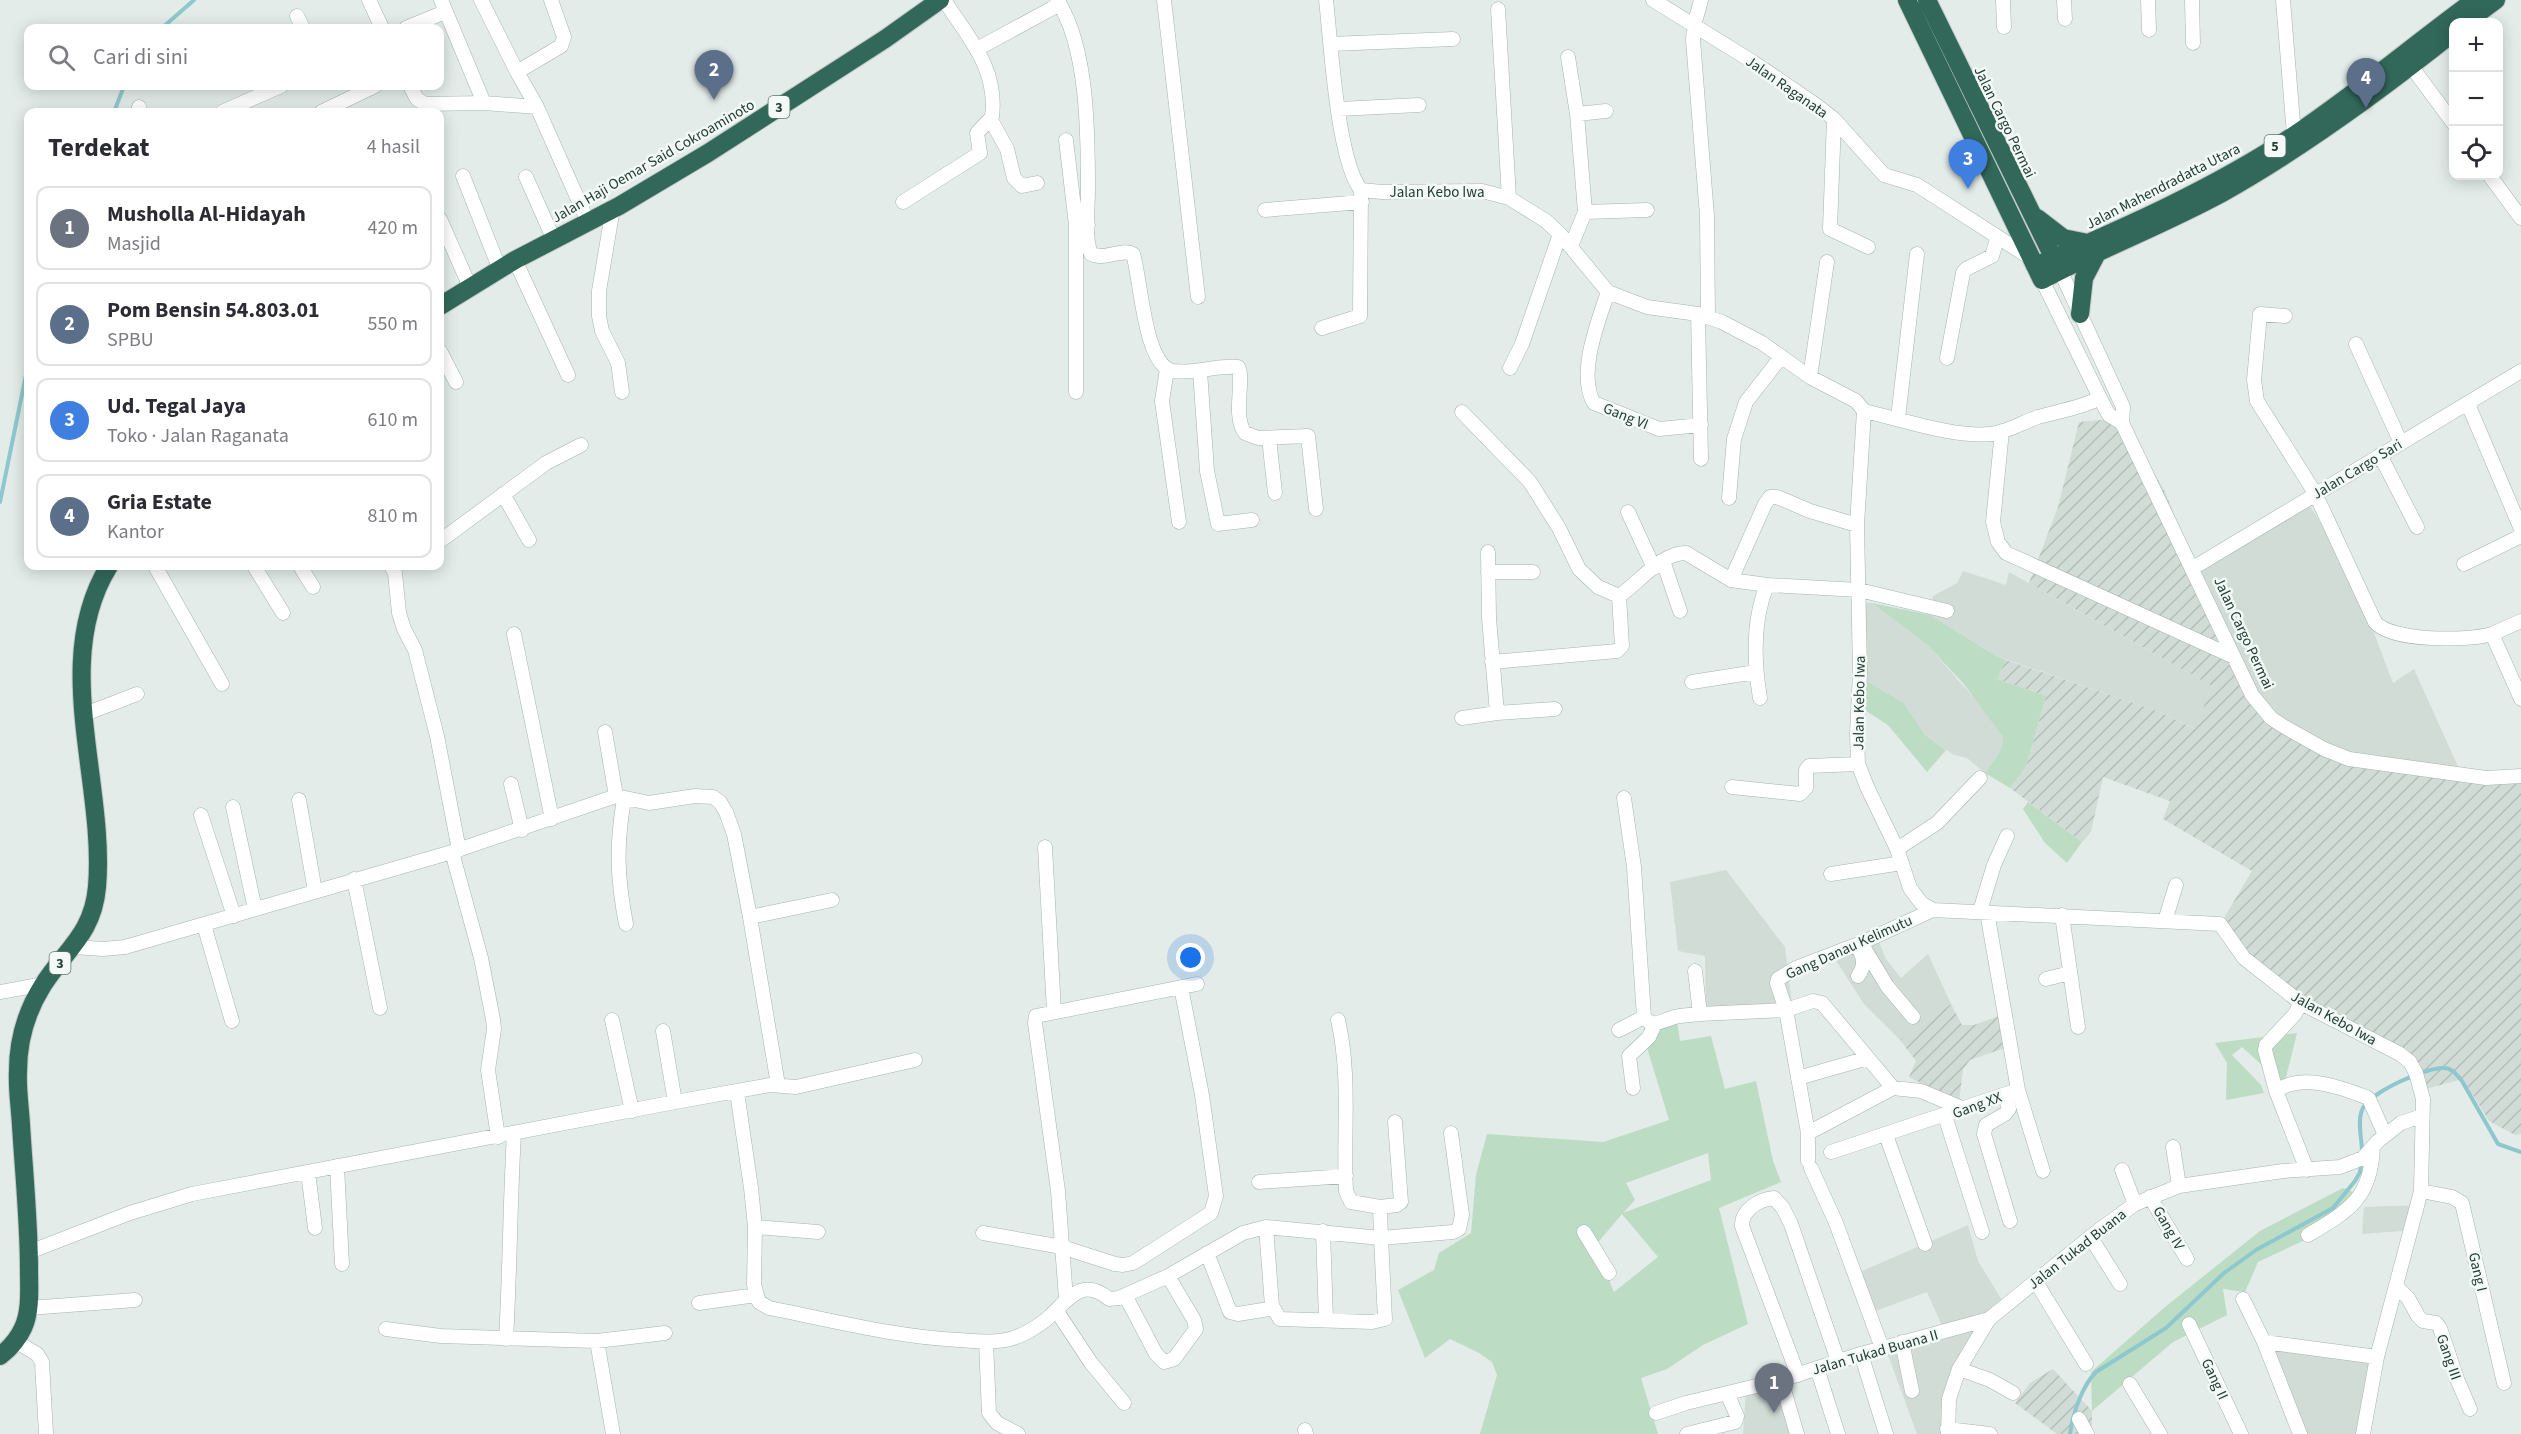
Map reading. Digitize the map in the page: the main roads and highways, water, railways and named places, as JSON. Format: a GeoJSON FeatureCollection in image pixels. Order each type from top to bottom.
{"type":"FeatureCollection","features":[{"type":"Feature","properties":{"kind":"highway","name":"Jalan Haji Oemar Said Cokroaminoto"},"geometry":{"type":"LineString","coordinates":[[444,303],[508,265],[613,208],[764,118],[942,0]]}},
{"type":"Feature","properties":{"kind":"highway","name":"Jalan Cargo Permai"},"geometry":{"type":"LineString","coordinates":[[1907,0],[2036,269]]}},
{"type":"Feature","properties":{"kind":"highway","name":"Jalan Cargo Permai"},"geometry":{"type":"LineString","coordinates":[[1927,0],[2027,208],[2057,264]]}},
{"type":"Feature","properties":{"kind":"highway","name":"Jalan Mahendradatta Utara"},"geometry":{"type":"LineString","coordinates":[[2036,269],[2057,264],[2204,202],[2296,150],[2407,61],[2475,0]]}},
{"type":"Feature","properties":{"kind":"highway"},"geometry":{"type":"LineString","coordinates":[[2471,18],[2496,0]]}},
{"type":"Feature","properties":{"kind":"highway","name":"Jalan Mahendradatta Utara"},"geometry":{"type":"LineString","coordinates":[[2093,249],[2294,135],[2449,35]]}},
{"type":"Feature","properties":{"kind":"highway"},"geometry":{"type":"LineString","coordinates":[[2027,208],[2040,222],[2063,238],[2093,249],[2084,278],[2080,314]]}},
{"type":"Feature","properties":{"kind":"highway","name":"3"},"geometry":{"type":"LineString","coordinates":[[0,1356],[15,1341],[23,1328],[29,1308],[29,1252],[18,1072],[23,1029],[28,1013],[44,984],[74,947],[90,916],[96,890],[98,863],[85,714],[82,647],[95,591],[106,570]]}},
{"type":"Feature","properties":{"kind":"waterway"},"geometry":{"type":"LineString","coordinates":[[167,24],[194,0]]}},
{"type":"Feature","properties":{"kind":"waterway"},"geometry":{"type":"LineString","coordinates":[[116,108],[122,90]]}},
{"type":"Feature","properties":{"kind":"waterway"},"geometry":{"type":"LineString","coordinates":[[0,502],[24,385]]}},
{"type":"Feature","properties":{"kind":"waterway"},"geometry":{"type":"LineString","coordinates":[[2362,1152],[2360,1120],[2362,1110],[2367,1103],[2386,1089],[2412,1076],[2444,1068],[2452,1071],[2462,1081],[2498,1144],[2521,1152]]}},
{"type":"Feature","properties":{"kind":"waterway"},"geometry":{"type":"LineString","coordinates":[[2070,1434],[2079,1400],[2086,1385],[2096,1372],[2166,1328],[2224,1273],[2256,1250],[2333,1208],[2355,1181],[2360,1172],[2361,1163]]}},
{"type":"Feature","properties":{"kind":"place","name":"Pom Bensin 54.803.01"},"geometry":{"type":"Point","coordinates":[714,100]}},
{"type":"Feature","properties":{"kind":"place","name":"Gria Estate"},"geometry":{"type":"Point","coordinates":[2366,108]}},
{"type":"Feature","properties":{"kind":"place","name":"Ud. Tegal Jaya"},"geometry":{"type":"Point","coordinates":[1968,189]}},
{"type":"Feature","properties":{"kind":"place","name":"Musholla Al-Hidayah"},"geometry":{"type":"Point","coordinates":[1774,1413]}}]}
